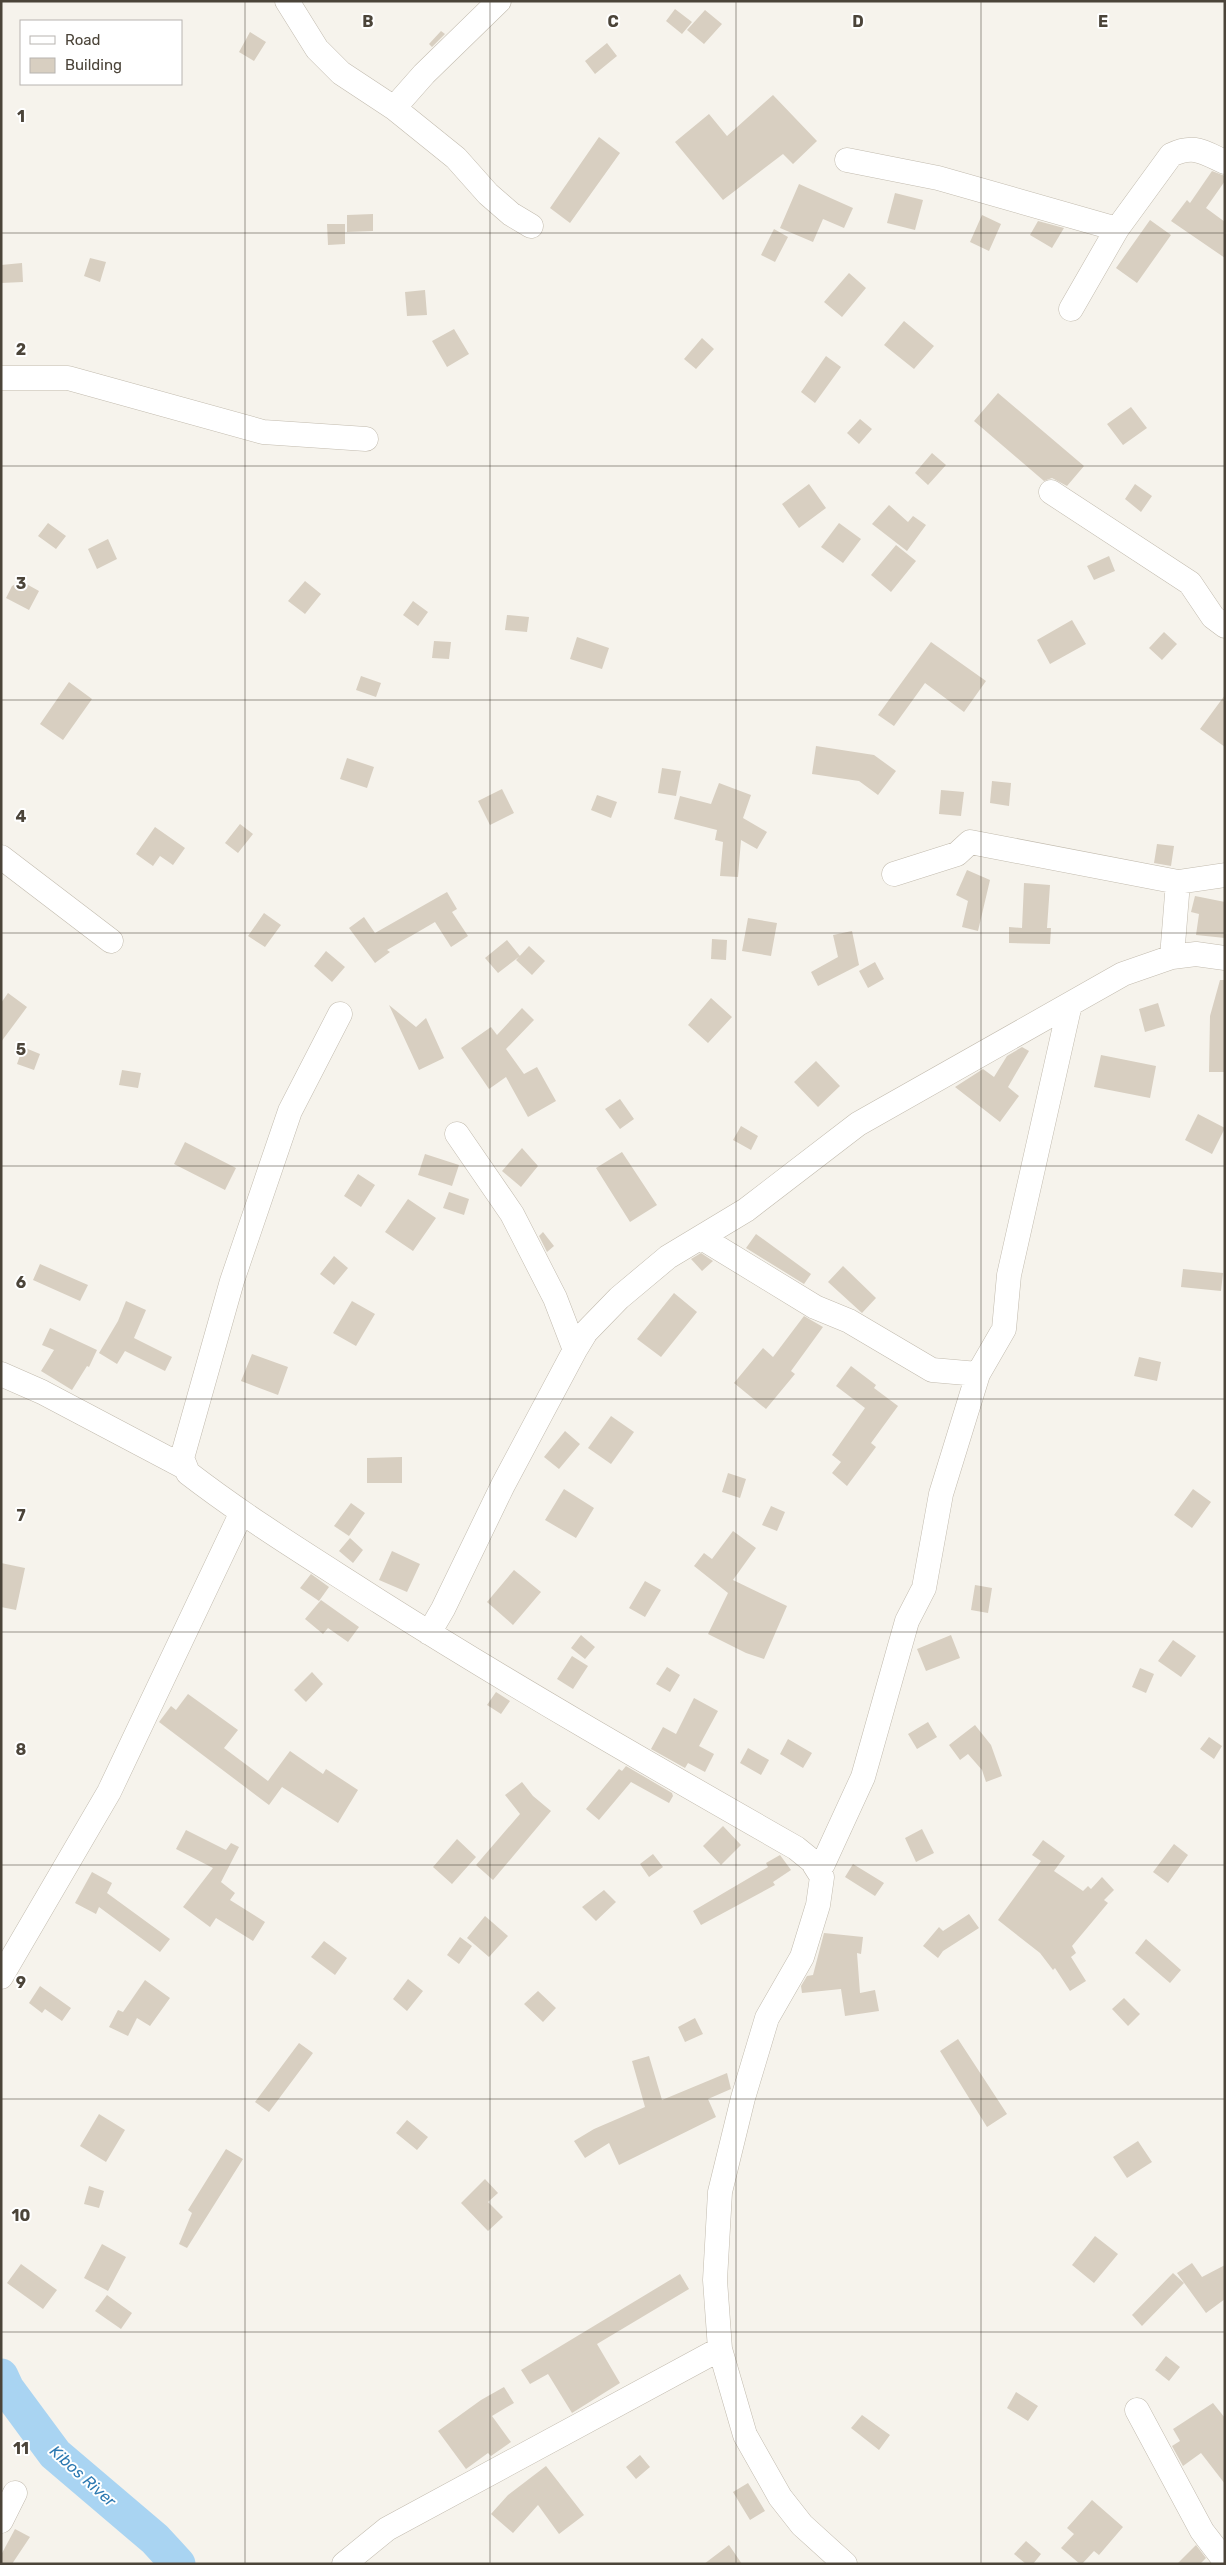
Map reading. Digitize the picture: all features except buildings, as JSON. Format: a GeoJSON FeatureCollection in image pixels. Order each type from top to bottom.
{"type":"FeatureCollection","features":[{"type":"Feature","properties":{"kind":"street"},"geometry":{"type":"LineString","coordinates":[[286,1],[323,55],[341,73],[394,108],[456,158],[488,194],[511,214],[531,226]]}},
{"type":"Feature","properties":{"kind":"street"},"geometry":{"type":"LineString","coordinates":[[394,108],[424,74],[499,1]]}},
{"type":"Feature","properties":{"kind":"street"},"geometry":{"type":"LineString","coordinates":[[1071,309],[1117,229],[1171,155],[1194,148],[1225,162]]}},
{"type":"Feature","properties":{"kind":"street"},"geometry":{"type":"LineString","coordinates":[[847,160],[938,178],[1117,229]]}},
{"type":"Feature","properties":{"kind":"street"},"geometry":{"type":"LineString","coordinates":[[1,378],[68,378],[263,432],[366,439]]}},
{"type":"Feature","properties":{"kind":"street"},"geometry":{"type":"LineString","coordinates":[[1051,492],[1190,583],[1213,616],[1225,626]]}},
{"type":"Feature","properties":{"kind":"street"},"geometry":{"type":"LineString","coordinates":[[894,874],[957,854],[970,842],[1178,882],[1225,875]]}},
{"type":"Feature","properties":{"kind":"street"},"geometry":{"type":"LineString","coordinates":[[1,857],[111,941]]}},
{"type":"Feature","properties":{"kind":"street"},"geometry":{"type":"LineString","coordinates":[[1172,957],[1178,882]]}},
{"type":"Feature","properties":{"kind":"street"},"geometry":{"type":"LineString","coordinates":[[429,1633],[443,1609],[503,1485],[575,1350],[586,1332],[619,1298],[668,1257],[746,1210],[858,1124],[1123,974],[1172,957],[1196,954],[1225,958]]}},
{"type":"Feature","properties":{"kind":"street"},"geometry":{"type":"LineString","coordinates":[[818,1868],[823,1864],[863,1776],[907,1621],[924,1588],[942,1494],[978,1374],[1004,1329],[1009,1275],[1070,1004]]}},
{"type":"Feature","properties":{"kind":"street"},"geometry":{"type":"LineString","coordinates":[[340,1014],[290,1111],[227,1300],[184,1449],[182,1458],[184,1467],[188,1473],[241,1514],[429,1633],[550,1708],[796,1848],[818,1868],[822,1877],[818,1905],[802,1957],[767,2018],[743,2098],[720,2192],[715,2280],[720,2349],[745,2435],[780,2497],[802,2525],[845,2564]]}},
{"type":"Feature","properties":{"kind":"street"},"geometry":{"type":"LineString","coordinates":[[457,1134],[512,1214],[556,1298],[575,1350]]}},
{"type":"Feature","properties":{"kind":"street"},"geometry":{"type":"LineString","coordinates":[[702,1238],[815,1307],[849,1321],[932,1370],[978,1374]]}},
{"type":"Feature","properties":{"kind":"street"},"geometry":{"type":"LineString","coordinates":[[1,1374],[42,1392],[184,1467]]}},
{"type":"Feature","properties":{"kind":"street"},"geometry":{"type":"LineString","coordinates":[[1,1978],[109,1792],[241,1514]]}},
{"type":"Feature","properties":{"kind":"street"},"geometry":{"type":"LineString","coordinates":[[344,2564],[387,2529],[720,2349]]}},
{"type":"Feature","properties":{"kind":"street"},"geometry":{"type":"LineString","coordinates":[[1137,2410],[1202,2530],[1225,2561]]}},
{"type":"Feature","properties":{"kind":"street"},"geometry":{"type":"LineString","coordinates":[[1,2521],[15,2493]]}},
{"type":"Feature","properties":{"kind":"waterway","name":"Kibos River"},"geometry":{"type":"LineString","coordinates":[[1,2376],[7,2389],[55,2454],[155,2539],[178,2564]]}}]}
